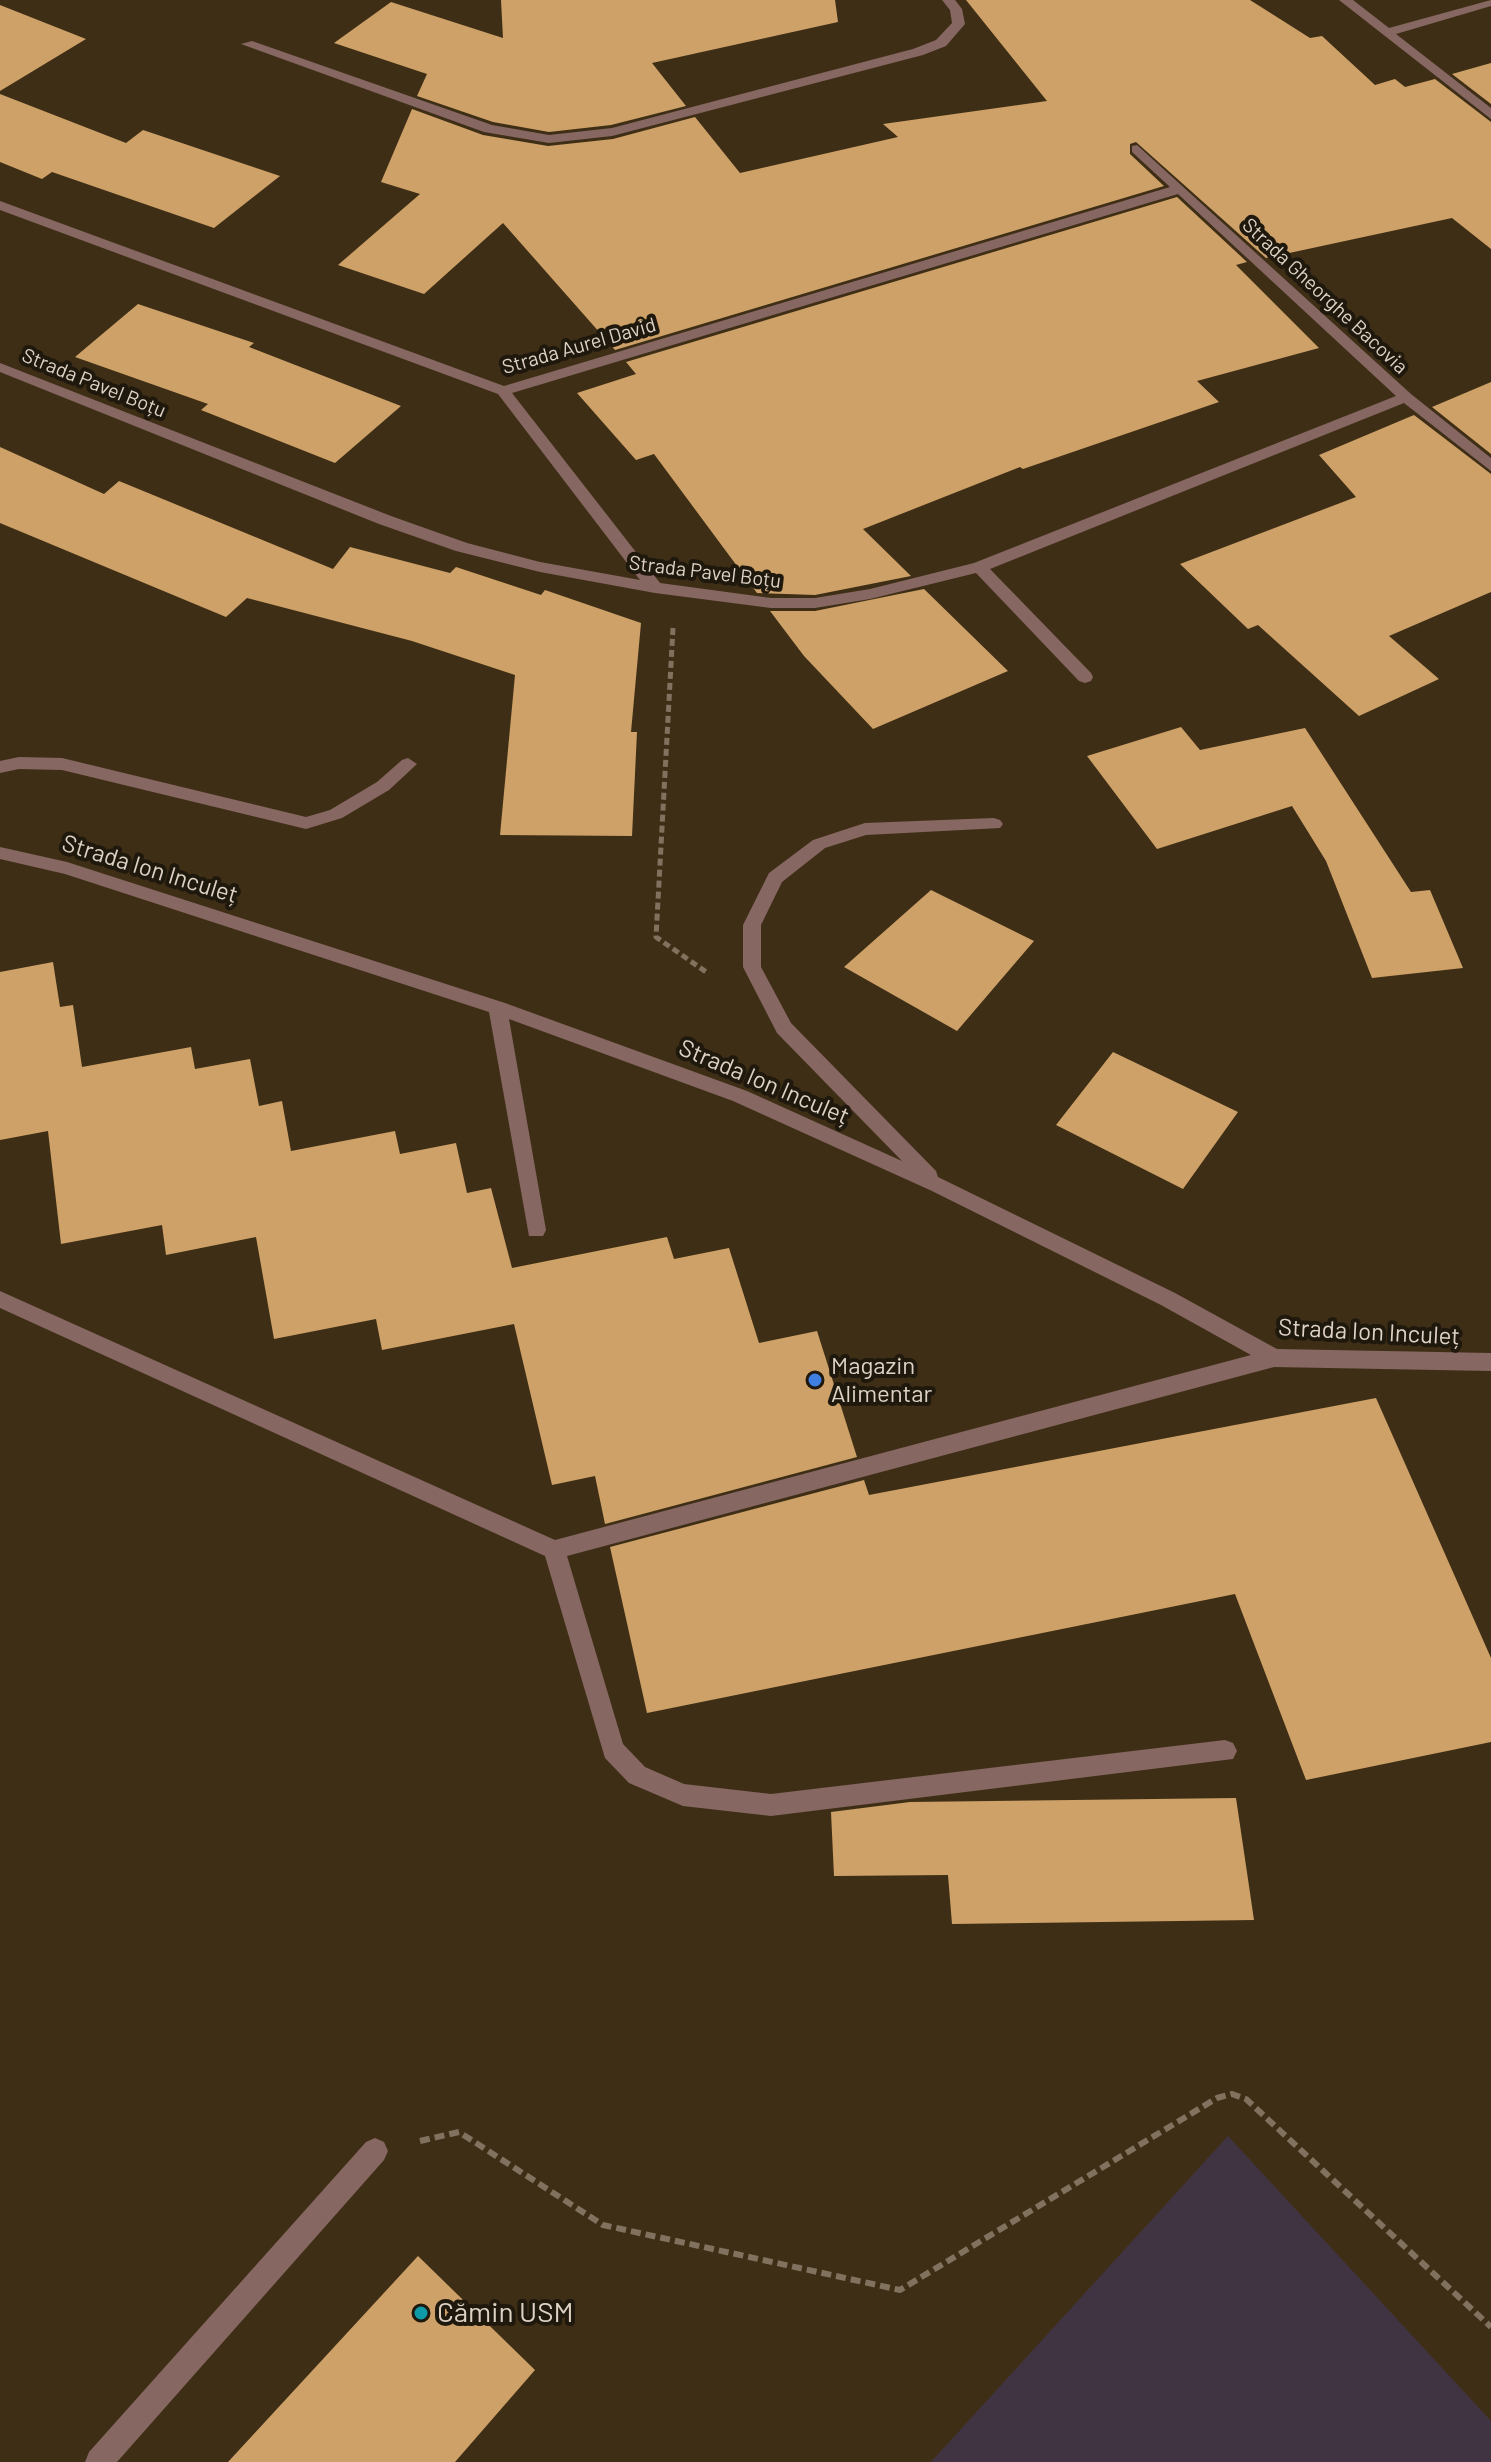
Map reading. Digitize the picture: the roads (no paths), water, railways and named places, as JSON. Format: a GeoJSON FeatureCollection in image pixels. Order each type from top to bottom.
{"type":"FeatureCollection","features":[{"type":"Feature","properties":{"kind":"street"},"geometry":{"type":"LineString","coordinates":[[247,44],[489,129],[549,139],[612,132],[918,52],[941,43],[959,24],[956,9],[948,0]]}},
{"type":"Feature","properties":{"kind":"street"},"geometry":{"type":"LineString","coordinates":[[1345,0],[1491,115]]}},
{"type":"Feature","properties":{"kind":"street"},"geometry":{"type":"LineString","coordinates":[[1389,32],[1491,2]]}},
{"type":"Feature","properties":{"kind":"street","name":"Strada Gheorghe Bacovia"},"geometry":{"type":"LineString","coordinates":[[1137,149],[1406,397],[1491,466]]}},
{"type":"Feature","properties":{"kind":"street","name":"Strada Aurel David"},"geometry":{"type":"LineString","coordinates":[[0,205],[503,391],[1179,189]]}},
{"type":"Feature","properties":{"kind":"street","name":"Strada Pavel Boțu"},"geometry":{"type":"LineString","coordinates":[[0,367],[423,534],[540,567],[655,588],[771,603],[815,603],[870,594],[979,567],[1406,397]]}},
{"type":"Feature","properties":{"kind":"street"},"geometry":{"type":"LineString","coordinates":[[503,391],[655,588]]}},
{"type":"Feature","properties":{"kind":"street"},"geometry":{"type":"LineString","coordinates":[[979,567],[1085,677]]}},
{"type":"Feature","properties":{"kind":"street"},"geometry":{"type":"LineString","coordinates":[[0,767],[19,763],[62,764],[306,823],[336,814],[383,786],[408,764]]}},
{"type":"Feature","properties":{"kind":"street"},"geometry":{"type":"LineString","coordinates":[[939,1186],[784,1028],[752,967],[752,925],[775,878],[819,844],[865,829],[994,824]]}},
{"type":"Feature","properties":{"kind":"street","name":"Strada Ion Inculeț"},"geometry":{"type":"LineString","coordinates":[[0,853],[67,868],[498,1008],[740,1096],[939,1186],[1168,1299],[1274,1358],[1491,1362]]}},
{"type":"Feature","properties":{"kind":"street"},"geometry":{"type":"LineString","coordinates":[[498,1008],[536,1230]]}},
{"type":"Feature","properties":{"kind":"street"},"geometry":{"type":"LineString","coordinates":[[0,1299],[554,1550],[1274,1358]]}},
{"type":"Feature","properties":{"kind":"street"},"geometry":{"type":"LineString","coordinates":[[554,1550],[613,1750],[637,1775],[683,1795],[771,1805],[1225,1751]]}},
{"type":"Feature","properties":{"kind":"street"},"geometry":{"type":"LineString","coordinates":[[99,2462],[375,2151]]}},
{"type":"Feature","properties":{"kind":"place","name":"Magazin Alimentar"},"geometry":{"type":"Point","coordinates":[815,1380]}},
{"type":"Feature","properties":{"kind":"place","name":"Cămin USM"},"geometry":{"type":"Point","coordinates":[421,2313]}}]}
